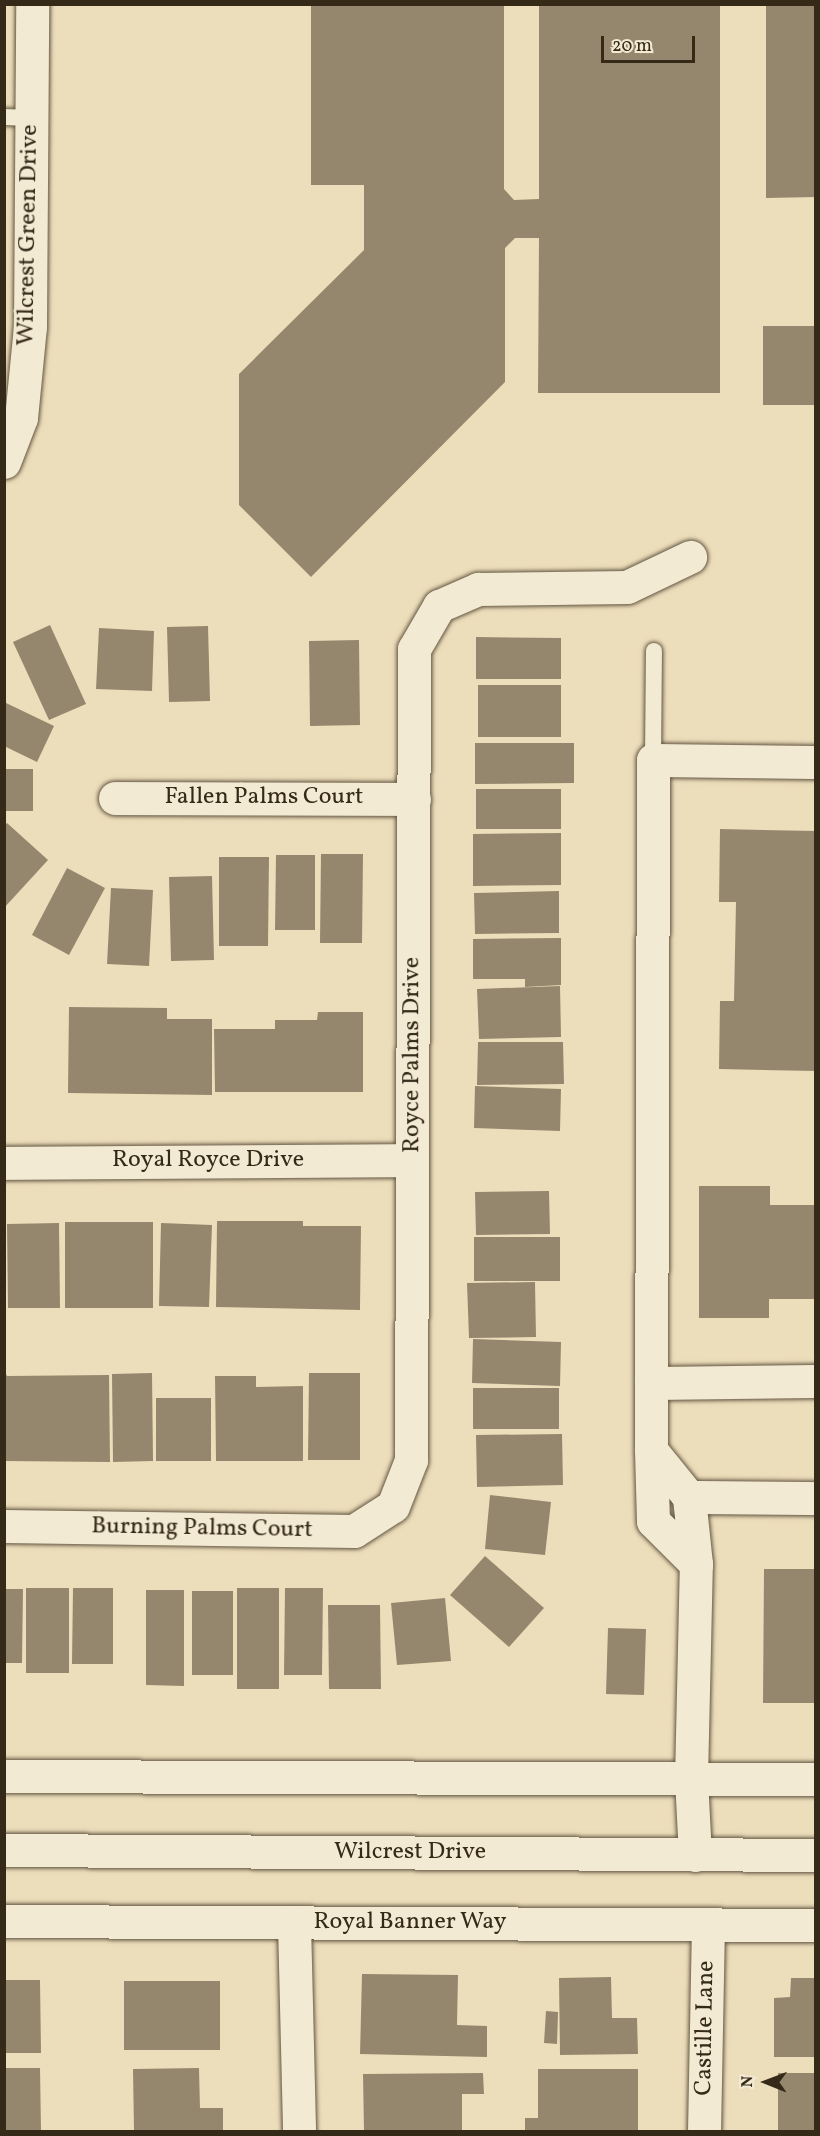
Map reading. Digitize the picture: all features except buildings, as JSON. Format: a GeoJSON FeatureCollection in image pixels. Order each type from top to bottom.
{"type":"FeatureCollection","features":[{"type":"Feature","properties":{"kind":"street","name":"Wilcrest Green Drive"},"geometry":{"type":"LineString","coordinates":[[4,462],[21,418],[30,327],[18,118],[32,4]]}},
{"type":"Feature","properties":{"kind":"street","name":"Royce Palms Drive"},"geometry":{"type":"LineString","coordinates":[[393,1506],[411,1460],[414,649],[439,606],[478,590],[627,588],[690,557]]}},
{"type":"Feature","properties":{"kind":"street"},"geometry":{"type":"LineString","coordinates":[[696,1564],[653,1521],[651,1383],[653,760],[816,762]]}},
{"type":"Feature","properties":{"kind":"street","name":"Fallen Palms Court"},"geometry":{"type":"LineString","coordinates":[[115,798],[414,799]]}},
{"type":"Feature","properties":{"kind":"street","name":"Royal Royce Drive"},"geometry":{"type":"LineString","coordinates":[[4,1163],[412,1160]]}},
{"type":"Feature","properties":{"kind":"street"},"geometry":{"type":"LineString","coordinates":[[651,1383],[816,1380]]}},
{"type":"Feature","properties":{"kind":"street"},"geometry":{"type":"LineString","coordinates":[[651,1450],[689,1497],[696,1564],[691,1779],[695,1855]]}},
{"type":"Feature","properties":{"kind":"street"},"geometry":{"type":"LineString","coordinates":[[689,1497],[816,1498]]}},
{"type":"Feature","properties":{"kind":"street","name":"Burning Palms Court"},"geometry":{"type":"LineString","coordinates":[[4,1526],[354,1531],[393,1506]]}},
{"type":"Feature","properties":{"kind":"street"},"geometry":{"type":"LineString","coordinates":[[4,1776],[816,1779]]}},
{"type":"Feature","properties":{"kind":"street","name":"Wilcrest Drive"},"geometry":{"type":"LineString","coordinates":[[4,1850],[816,1855]]}},
{"type":"Feature","properties":{"kind":"street","name":"Royal Banner Way"},"geometry":{"type":"LineString","coordinates":[[4,1921],[816,1925]]}},
{"type":"Feature","properties":{"kind":"street"},"geometry":{"type":"LineString","coordinates":[[294,1923],[299,2132]]}},
{"type":"Feature","properties":{"kind":"street","name":"Castille Lane"},"geometry":{"type":"LineString","coordinates":[[704,2132],[708,1925]]}},
{"type":"Feature","properties":{"kind":"lane"},"geometry":{"type":"LineString","coordinates":[[653,760],[654,651]]}}]}
